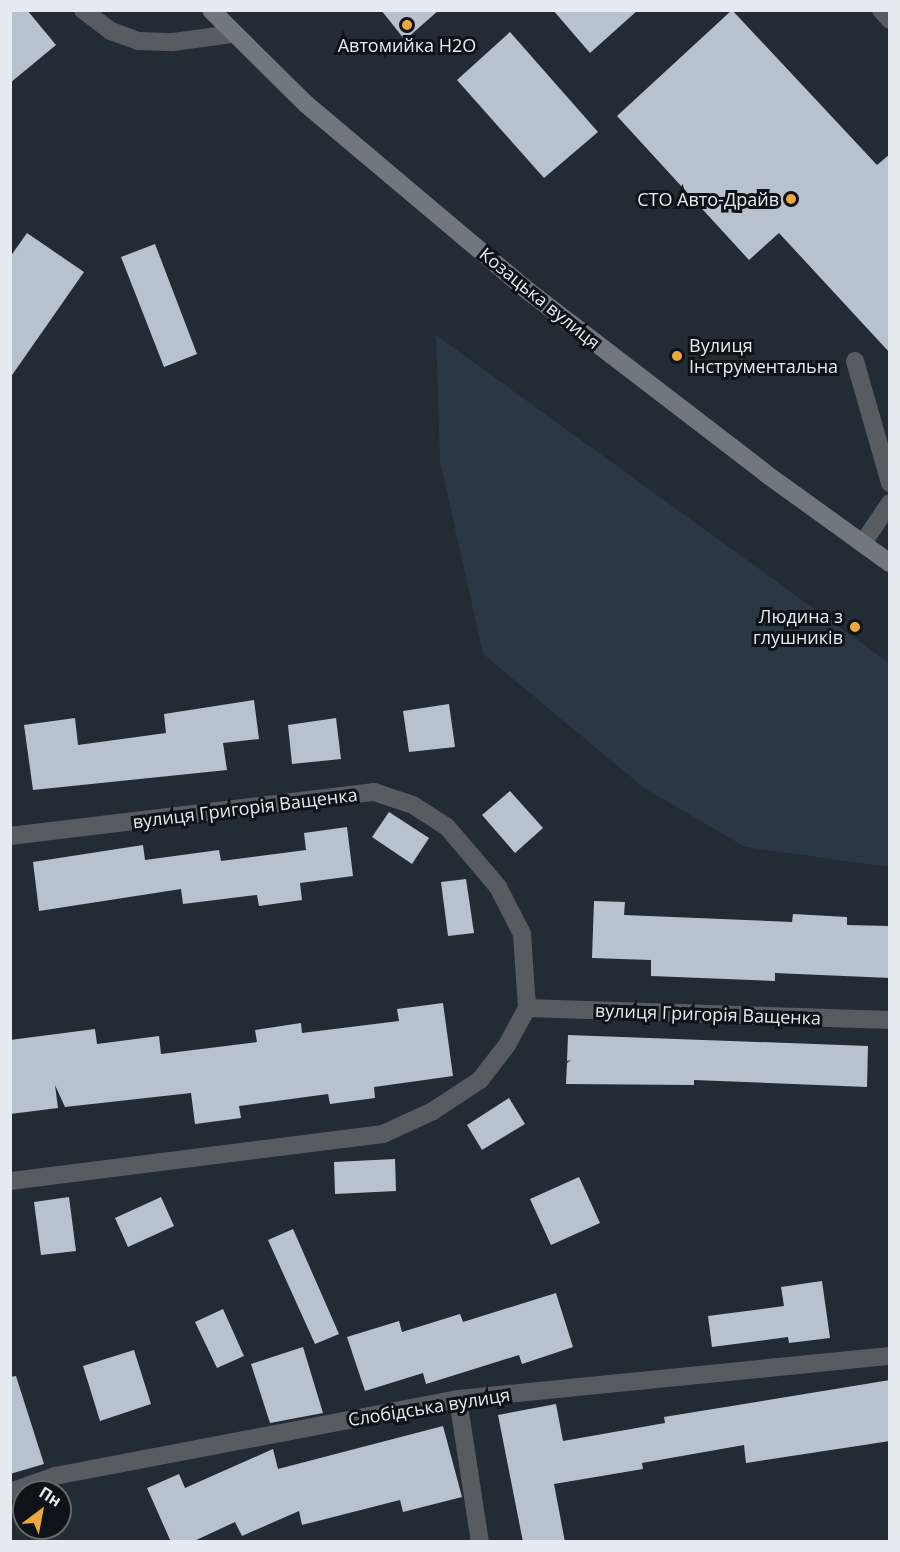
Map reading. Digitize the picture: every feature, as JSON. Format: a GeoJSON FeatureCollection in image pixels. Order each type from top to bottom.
{"type":"FeatureCollection","features":[{"type":"Feature","properties":{"kind":"main road","name":"Козацька вулиця"},"geometry":{"type":"LineString","coordinates":[[210,10],[306,105],[523,287],[890,563]]}},
{"type":"Feature","properties":{"kind":"street"},"geometry":{"type":"LineString","coordinates":[[83,10],[111,31],[138,41],[173,42],[233,34]]}},
{"type":"Feature","properties":{"kind":"street"},"geometry":{"type":"LineString","coordinates":[[882,10],[890,20]]}},
{"type":"Feature","properties":{"kind":"street"},"geometry":{"type":"LineString","coordinates":[[855,361],[890,483]]}},
{"type":"Feature","properties":{"kind":"street"},"geometry":{"type":"LineString","coordinates":[[863,543],[890,503]]}},
{"type":"Feature","properties":{"kind":"street","name":"вулиця Григорія Ващенка"},"geometry":{"type":"LineString","coordinates":[[10,836],[374,792],[413,805],[447,827],[498,887],[522,934],[527,1008],[890,1020]]}},
{"type":"Feature","properties":{"kind":"street"},"geometry":{"type":"LineString","coordinates":[[10,1181],[383,1134],[433,1111],[480,1080],[507,1046],[527,1008]]}},
{"type":"Feature","properties":{"kind":"street","name":"Слобідська вулиця"},"geometry":{"type":"LineString","coordinates":[[10,1492],[55,1476],[458,1399],[890,1356]]}},
{"type":"Feature","properties":{"kind":"street"},"geometry":{"type":"LineString","coordinates":[[458,1399],[480,1542]]}},
{"type":"Feature","properties":{"kind":"shaded area"},"geometry":{"type":"Polygon","coordinates":[[[436,335],[889,663],[889,867],[745,847],[644,788],[483,654],[440,461],[436,335]]]}},
{"type":"Feature","properties":{"kind":"building"},"geometry":{"type":"Polygon","coordinates":[[[10,10],[27,10],[56,45],[10,83],[10,10]]]}},
{"type":"Feature","properties":{"kind":"building","name":"Автомийка H2O"},"geometry":{"type":"Polygon","coordinates":[[[381,10],[439,10],[405,40],[381,10]]]}},
{"type":"Feature","properties":{"kind":"building"},"geometry":{"type":"Polygon","coordinates":[[[553,10],[638,10],[590,53],[553,10]]]}},
{"type":"Feature","properties":{"kind":"building","name":"СТО Авто-Драйв"},"geometry":{"type":"Polygon","coordinates":[[[732,10],[877,165],[890,154],[890,353],[779,233],[749,260],[617,116],[732,10]]]}},
{"type":"Feature","properties":{"kind":"building"},"geometry":{"type":"Polygon","coordinates":[[[510,32],[598,132],[544,178],[457,80],[510,32]]]}},
{"type":"Feature","properties":{"kind":"building"},"geometry":{"type":"Polygon","coordinates":[[[27,233],[84,272],[10,378],[10,257],[27,233]]]}},
{"type":"Feature","properties":{"kind":"building"},"geometry":{"type":"Polygon","coordinates":[[[155,244],[197,354],[164,367],[121,257],[155,244]]]}},
{"type":"Feature","properties":{"kind":"building"},"geometry":{"type":"Polygon","coordinates":[[[254,700],[259,739],[223,743],[227,770],[33,790],[24,725],[75,718],[78,745],[166,733],[164,714],[254,700]]]}},
{"type":"Feature","properties":{"kind":"building"},"geometry":{"type":"Polygon","coordinates":[[[449,704],[455,747],[409,752],[403,711],[449,704]]]}},
{"type":"Feature","properties":{"kind":"building"},"geometry":{"type":"Polygon","coordinates":[[[336,718],[341,759],[292,764],[288,725],[336,718]]]}},
{"type":"Feature","properties":{"kind":"building"},"geometry":{"type":"Polygon","coordinates":[[[510,791],[543,828],[515,853],[482,815],[510,791]]]}},
{"type":"Feature","properties":{"kind":"building"},"geometry":{"type":"Polygon","coordinates":[[[389,812],[429,838],[412,864],[372,837],[389,812]]]}},
{"type":"Feature","properties":{"kind":"building"},"geometry":{"type":"Polygon","coordinates":[[[347,827],[353,876],[300,883],[302,900],[259,906],[257,895],[183,904],[181,889],[39,911],[33,862],[143,845],[145,860],[219,850],[221,861],[306,850],[304,833],[347,827]]]}},
{"type":"Feature","properties":{"kind":"building"},"geometry":{"type":"Polygon","coordinates":[[[466,879],[474,933],[448,936],[441,882],[466,879]]]}},
{"type":"Feature","properties":{"kind":"building"},"geometry":{"type":"Polygon","coordinates":[[[594,901],[625,902],[624,915],[792,922],[793,914],[847,917],[847,925],[890,926],[890,978],[775,973],[775,981],[651,976],[651,960],[592,958],[594,901]]]}},
{"type":"Feature","properties":{"kind":"building"},"geometry":{"type":"Polygon","coordinates":[[[443,1003],[453,1076],[374,1087],[375,1098],[330,1104],[328,1094],[239,1106],[241,1118],[195,1124],[191,1093],[65,1107],[55,1085],[58,1108],[10,1114],[10,1040],[95,1029],[97,1044],[159,1036],[161,1054],[257,1042],[255,1030],[301,1023],[302,1033],[399,1021],[397,1009],[443,1003]]]}},
{"type":"Feature","properties":{"kind":"building"},"geometry":{"type":"Polygon","coordinates":[[[568,1035],[868,1046],[867,1087],[694,1080],[694,1085],[566,1084],[567,1063],[571,1060],[567,1061],[568,1035]]]}},
{"type":"Feature","properties":{"kind":"building"},"geometry":{"type":"Polygon","coordinates":[[[509,1098],[525,1124],[482,1150],[467,1125],[509,1098]]]}},
{"type":"Feature","properties":{"kind":"building"},"geometry":{"type":"Polygon","coordinates":[[[395,1159],[396,1191],[335,1194],[334,1162],[395,1159]]]}},
{"type":"Feature","properties":{"kind":"building"},"geometry":{"type":"Polygon","coordinates":[[[579,1177],[600,1223],[551,1245],[530,1199],[579,1177]]]}},
{"type":"Feature","properties":{"kind":"building"},"geometry":{"type":"Polygon","coordinates":[[[69,1197],[76,1251],[41,1255],[34,1202],[69,1197]]]}},
{"type":"Feature","properties":{"kind":"building"},"geometry":{"type":"Polygon","coordinates":[[[161,1197],[174,1226],[128,1247],[115,1218],[161,1197]]]}},
{"type":"Feature","properties":{"kind":"building"},"geometry":{"type":"Polygon","coordinates":[[[293,1229],[339,1334],[315,1344],[268,1240],[293,1229]]]}},
{"type":"Feature","properties":{"kind":"building"},"geometry":{"type":"Polygon","coordinates":[[[822,1281],[830,1338],[789,1343],[788,1337],[712,1347],[708,1316],[784,1306],[781,1287],[822,1281]]]}},
{"type":"Feature","properties":{"kind":"building"},"geometry":{"type":"Polygon","coordinates":[[[556,1293],[573,1347],[522,1364],[519,1355],[426,1384],[423,1373],[365,1391],[347,1337],[399,1321],[402,1332],[460,1314],[463,1322],[556,1293]]]}},
{"type":"Feature","properties":{"kind":"building"},"geometry":{"type":"Polygon","coordinates":[[[223,1309],[244,1356],[217,1368],[195,1322],[223,1309]]]}},
{"type":"Feature","properties":{"kind":"building"},"geometry":{"type":"Polygon","coordinates":[[[303,1347],[323,1413],[270,1423],[251,1364],[303,1347]]]}},
{"type":"Feature","properties":{"kind":"building"},"geometry":{"type":"Polygon","coordinates":[[[134,1350],[151,1404],[100,1421],[83,1366],[134,1350]]]}},
{"type":"Feature","properties":{"kind":"building"},"geometry":{"type":"Polygon","coordinates":[[[16,1376],[44,1464],[10,1474],[10,1377],[16,1376]]]}},
{"type":"Feature","properties":{"kind":"building"},"geometry":{"type":"Polygon","coordinates":[[[890,1380],[890,1441],[746,1463],[744,1445],[642,1463],[643,1469],[554,1484],[565,1542],[523,1542],[498,1415],[556,1404],[563,1441],[665,1423],[664,1417],[890,1380]]]}},
{"type":"Feature","properties":{"kind":"building"},"geometry":{"type":"Polygon","coordinates":[[[443,1426],[462,1497],[403,1512],[400,1500],[302,1525],[299,1511],[242,1536],[235,1522],[192,1542],[171,1542],[147,1488],[179,1474],[185,1488],[273,1449],[278,1469],[443,1426]]]}},
{"type":"Feature","properties":{"kind":"place","name":"Автомийка H2O"},"geometry":{"type":"Point","coordinates":[407,25]}},
{"type":"Feature","properties":{"kind":"place","name":"СТО Авто-Драйв"},"geometry":{"type":"Point","coordinates":[791,199]}},
{"type":"Feature","properties":{"kind":"place","name":"Вулиця Інструментальна"},"geometry":{"type":"Point","coordinates":[677,356]}},
{"type":"Feature","properties":{"kind":"place","name":"Людина з глушників"},"geometry":{"type":"Point","coordinates":[855,627]}}]}
